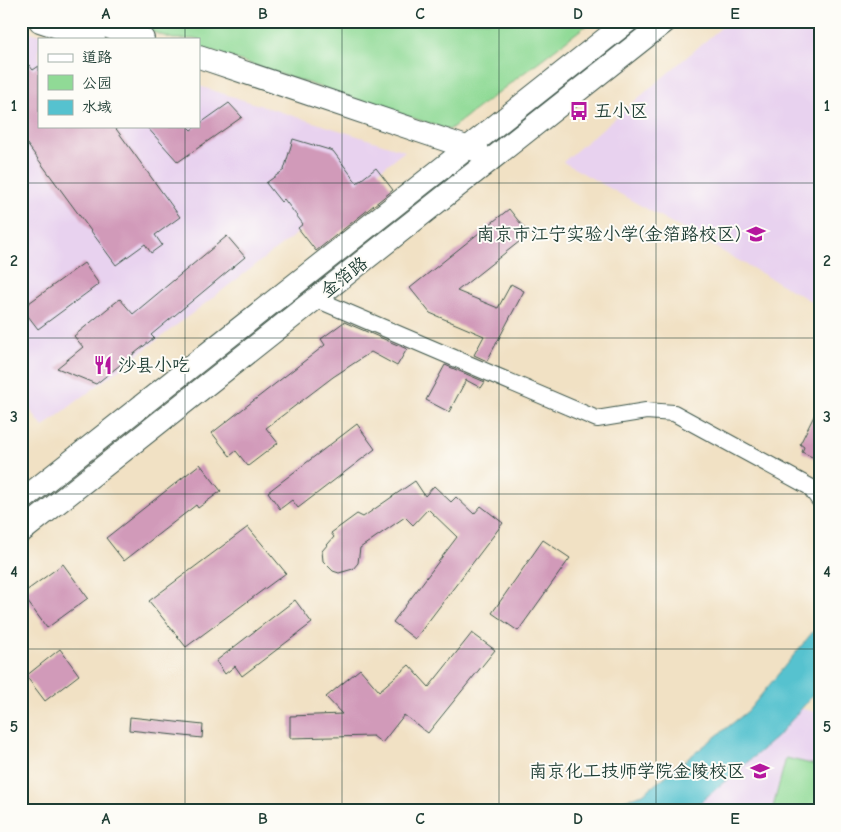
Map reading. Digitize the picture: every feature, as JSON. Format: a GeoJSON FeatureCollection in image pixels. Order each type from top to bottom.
{"type":"FeatureCollection","features":[{"type":"Feature","properties":{"kind":"main road"},"geometry":{"type":"LineString","coordinates":[[40,21],[91,38]]}},
{"type":"Feature","properties":{"kind":"main road"},"geometry":{"type":"LineString","coordinates":[[92,21],[141,38]]}},
{"type":"Feature","properties":{"kind":"main road","name":"金箔路"},"geometry":{"type":"LineString","coordinates":[[21,501],[628,21]]}},
{"type":"Feature","properties":{"kind":"main road","name":"金箔路"},"geometry":{"type":"LineString","coordinates":[[21,532],[666,21]]}},
{"type":"Feature","properties":{"kind":"main road"},"geometry":{"type":"LineString","coordinates":[[200,57],[490,161]]}},
{"type":"Feature","properties":{"kind":"main road"},"geometry":{"type":"LineString","coordinates":[[200,73],[463,152]]}},
{"type":"Feature","properties":{"kind":"street"},"geometry":{"type":"LineString","coordinates":[[316,299],[597,420],[646,411],[674,413],[810,487],[820,501]]}},
{"type":"Feature","properties":{"kind":"shaded area","name":"南京市江宁实验小学(金箔路校区)"},"geometry":{"type":"Polygon","coordinates":[[[729,21],[820,21],[820,306],[563,162],[729,21]]]}},
{"type":"Feature","properties":{"kind":"shaded area"},"geometry":{"type":"Polygon","coordinates":[[[21,29],[49,38],[38,38],[38,128],[200,128],[200,86],[405,151],[43,427],[21,398],[21,29]]]}},
{"type":"Feature","properties":{"kind":"shaded area","name":"南京化工技师学院金陵校区"},"geometry":{"type":"Polygon","coordinates":[[[782,704],[820,713],[820,811],[646,811],[782,704]]]}},
{"type":"Feature","properties":{"kind":"green space"},"geometry":{"type":"Polygon","coordinates":[[[120,21],[592,21],[449,130],[200,47],[200,38],[170,38],[120,21]]]}},
{"type":"Feature","properties":{"kind":"green space"},"geometry":{"type":"Polygon","coordinates":[[[786,758],[820,766],[820,811],[772,811],[786,758]]]}},
{"type":"Feature","properties":{"kind":"water"},"geometry":{"type":"Polygon","coordinates":[[[820,623],[820,687],[777,737],[690,811],[567,811],[595,809],[643,794],[748,711],[820,623]]]}},
{"type":"Feature","properties":{"kind":"water"},"geometry":{"type":"Polygon","coordinates":[[[136,807],[242,811],[60,811],[136,807]]]}},
{"type":"Feature","properties":{"kind":"building"},"geometry":{"type":"Polygon","coordinates":[[[29,65],[33,70],[38,67],[38,128],[115,128],[180,217],[155,235],[162,245],[151,253],[145,244],[116,265],[21,136],[21,70],[29,65]]]}},
{"type":"Feature","properties":{"kind":"building"},"geometry":{"type":"Polygon","coordinates":[[[229,103],[242,117],[178,162],[148,128],[189,128],[191,130],[200,128],[200,124],[229,103]]]}},
{"type":"Feature","properties":{"kind":"building"},"geometry":{"type":"Polygon","coordinates":[[[293,139],[333,151],[357,183],[376,168],[393,190],[316,251],[298,228],[303,224],[284,199],[281,202],[266,183],[284,170],[293,139]]]}},
{"type":"Feature","properties":{"kind":"building"},"geometry":{"type":"Polygon","coordinates":[[[509,209],[529,234],[457,291],[498,308],[511,284],[524,291],[487,361],[474,355],[484,336],[430,313],[410,288],[509,209]]]}},
{"type":"Feature","properties":{"kind":"building"},"geometry":{"type":"Polygon","coordinates":[[[227,236],[245,257],[151,335],[154,338],[96,384],[57,368],[83,347],[74,336],[107,309],[120,299],[133,314],[227,236]]]}},
{"type":"Feature","properties":{"kind":"building"},"geometry":{"type":"Polygon","coordinates":[[[84,263],[99,284],[38,329],[22,308],[84,263]]]}},
{"type":"Feature","properties":{"kind":"building"},"geometry":{"type":"Polygon","coordinates":[[[344,322],[407,349],[397,366],[371,352],[333,377],[266,428],[278,443],[248,466],[236,451],[230,456],[212,433],[325,345],[321,339],[344,322]]]}},
{"type":"Feature","properties":{"kind":"building"},"geometry":{"type":"Polygon","coordinates":[[[445,365],[485,382],[481,388],[466,380],[449,412],[426,400],[445,365]]]}},
{"type":"Feature","properties":{"kind":"building"},"geometry":{"type":"Polygon","coordinates":[[[820,404],[820,452],[816,459],[802,452],[804,447],[800,444],[820,404]]]}},
{"type":"Feature","properties":{"kind":"building"},"geometry":{"type":"Polygon","coordinates":[[[357,424],[375,449],[298,508],[292,500],[280,509],[268,492],[357,424]]]}},
{"type":"Feature","properties":{"kind":"building"},"geometry":{"type":"Polygon","coordinates":[[[200,464],[221,491],[198,508],[196,505],[124,561],[106,538],[200,464]]]}},
{"type":"Feature","properties":{"kind":"building"},"geometry":{"type":"Polygon","coordinates":[[[415,481],[425,496],[434,486],[451,502],[456,497],[474,514],[481,506],[503,523],[415,639],[393,622],[457,537],[428,509],[413,525],[405,517],[360,548],[358,563],[353,569],[339,573],[333,571],[323,561],[322,551],[334,537],[331,533],[357,514],[363,517],[415,481]]]}},
{"type":"Feature","properties":{"kind":"building"},"geometry":{"type":"Polygon","coordinates":[[[248,527],[286,573],[186,647],[149,601],[248,527]]]}},
{"type":"Feature","properties":{"kind":"building"},"geometry":{"type":"Polygon","coordinates":[[[543,540],[570,558],[518,631],[492,613],[543,540]]]}},
{"type":"Feature","properties":{"kind":"building"},"geometry":{"type":"Polygon","coordinates":[[[63,564],[88,598],[47,628],[22,594],[63,564]]]}},
{"type":"Feature","properties":{"kind":"building"},"geometry":{"type":"Polygon","coordinates":[[[295,600],[312,623],[242,676],[235,666],[225,674],[216,661],[295,600]]]}},
{"type":"Feature","properties":{"kind":"building"},"geometry":{"type":"Polygon","coordinates":[[[472,633],[495,650],[428,733],[404,715],[382,743],[373,736],[290,738],[290,716],[342,714],[326,697],[360,669],[379,691],[409,665],[429,687],[472,633]]]}},
{"type":"Feature","properties":{"kind":"building"},"geometry":{"type":"Polygon","coordinates":[[[60,649],[79,675],[45,701],[26,676],[60,649]]]}},
{"type":"Feature","properties":{"kind":"building"},"geometry":{"type":"Polygon","coordinates":[[[130,717],[203,725],[202,738],[129,730],[130,717]]]}},
{"type":"Feature","properties":{"kind":"place","name":"五小区"},"geometry":{"type":"Point","coordinates":[579,111]}},
{"type":"Feature","properties":{"kind":"place","name":"南京市江宁实验小学(金箔路校区)"},"geometry":{"type":"Point","coordinates":[756,234]}},
{"type":"Feature","properties":{"kind":"place","name":"沙县小吃"},"geometry":{"type":"Point","coordinates":[103,365]}},
{"type":"Feature","properties":{"kind":"place","name":"南京化工技师学院金陵校区"},"geometry":{"type":"Point","coordinates":[760,771]}}]}
